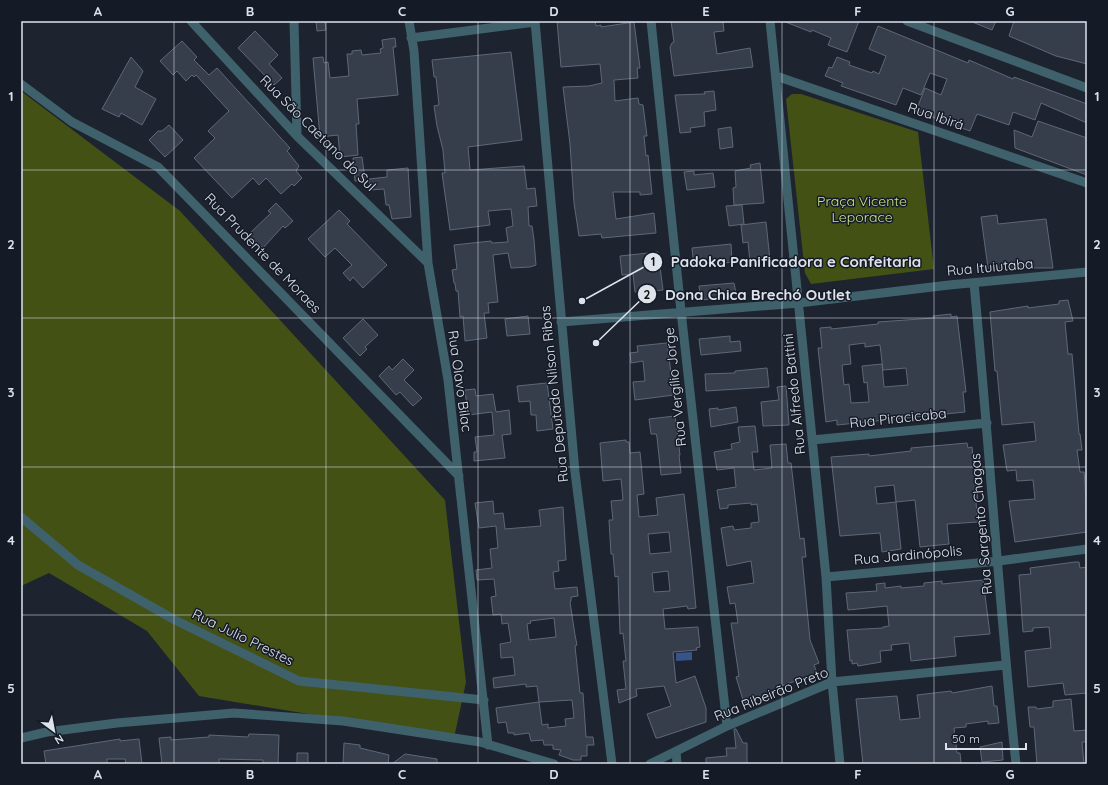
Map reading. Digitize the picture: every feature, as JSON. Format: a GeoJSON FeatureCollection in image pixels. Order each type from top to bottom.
{"type":"FeatureCollection","features":[{"type":"Feature","properties":{"kind":"street","name":"Rua São Caetano do Sul"},"geometry":{"type":"LineString","coordinates":[[190,21],[297,136],[428,263]]}},
{"type":"Feature","properties":{"kind":"street"},"geometry":{"type":"LineString","coordinates":[[294,21],[297,136]]}},
{"type":"Feature","properties":{"kind":"street","name":"Rua Olavo Bilac"},"geometry":{"type":"LineString","coordinates":[[409,21],[414,51],[428,263],[448,380],[488,745]]}},
{"type":"Feature","properties":{"kind":"street","name":"Rua Vergílio Jorge"},"geometry":{"type":"LineString","coordinates":[[651,21],[681,312],[727,726]]}},
{"type":"Feature","properties":{"kind":"street","name":"Rua Alfredo Battini"},"geometry":{"type":"LineString","coordinates":[[770,21],[826,577],[832,682],[840,764]]}},
{"type":"Feature","properties":{"kind":"street"},"geometry":{"type":"LineString","coordinates":[[907,21],[1087,88]]}},
{"type":"Feature","properties":{"kind":"street"},"geometry":{"type":"LineString","coordinates":[[411,38],[535,22]]}},
{"type":"Feature","properties":{"kind":"street","name":"Rua Deputado Nilson Ribas"},"geometry":{"type":"LineString","coordinates":[[535,22],[560,322],[575,472],[612,764]]}},
{"type":"Feature","properties":{"kind":"street","name":"Rua Ibirá"},"geometry":{"type":"LineString","coordinates":[[776,76],[1087,183]]}},
{"type":"Feature","properties":{"kind":"street","name":"Rua Prudente de Moraes"},"geometry":{"type":"LineString","coordinates":[[21,84],[72,122],[158,167],[459,476]]}},
{"type":"Feature","properties":{"kind":"street","name":"Rua Ituiutaba"},"geometry":{"type":"LineString","coordinates":[[560,322],[799,303],[1087,272]]}},
{"type":"Feature","properties":{"kind":"street","name":"Rua Sargento Chagas"},"geometry":{"type":"LineString","coordinates":[[974,283],[999,561],[1006,665],[1016,764]]}},
{"type":"Feature","properties":{"kind":"street","name":"Rua Piracicaba"},"geometry":{"type":"LineString","coordinates":[[812,440],[987,423]]}},
{"type":"Feature","properties":{"kind":"street","name":"Rua Julio Prestes"},"geometry":{"type":"LineString","coordinates":[[21,517],[78,565],[175,620],[299,680],[484,700]]}},
{"type":"Feature","properties":{"kind":"street","name":"Rua Jardinópolis"},"geometry":{"type":"LineString","coordinates":[[826,577],[999,561],[1087,549]]}},
{"type":"Feature","properties":{"kind":"street","name":"Rua Ribeirão Preto"},"geometry":{"type":"LineString","coordinates":[[650,764],[727,726],[832,682],[1006,665]]}},
{"type":"Feature","properties":{"kind":"street"},"geometry":{"type":"LineString","coordinates":[[21,738],[47,732],[116,723],[234,713],[343,721],[488,745],[554,764]]}},
{"type":"Feature","properties":{"kind":"street"},"geometry":{"type":"LineString","coordinates":[[676,751],[677,764]]}},
{"type":"Feature","properties":{"kind":"green space"},"geometry":{"type":"Polygon","coordinates":[[[21,91],[180,211],[445,500],[466,682],[454,738],[199,696],[147,631],[49,573],[21,586],[21,91]]]}},
{"type":"Feature","properties":{"kind":"green space","name":"Praça Vicente Leporace"},"geometry":{"type":"Polygon","coordinates":[[[792,94],[801,94],[918,132],[934,269],[811,284],[805,273],[786,99],[792,94]]]}},
{"type":"Feature","properties":{"kind":"water"},"geometry":{"type":"Polygon","coordinates":[[[692,652],[692,660],[676,661],[676,653],[692,652]]]}},
{"type":"Feature","properties":{"kind":"building"},"geometry":{"type":"Polygon","coordinates":[[[316,21],[325,21],[326,30],[317,31],[316,21]]]}},
{"type":"Feature","properties":{"kind":"building"},"geometry":{"type":"Polygon","coordinates":[[[557,21],[595,21],[596,26],[601,25],[601,27],[634,22],[640,68],[637,68],[638,78],[614,80],[615,101],[638,98],[639,104],[643,105],[647,136],[644,136],[646,156],[648,155],[652,194],[640,195],[640,192],[613,192],[616,219],[654,213],[656,233],[602,238],[601,234],[579,236],[574,203],[570,144],[563,87],[589,86],[602,83],[600,64],[561,67],[557,21]]]}},
{"type":"Feature","properties":{"kind":"building"},"geometry":{"type":"Polygon","coordinates":[[[671,21],[723,21],[724,31],[714,32],[717,54],[750,48],[753,67],[674,76],[670,47],[674,42],[671,21]]]}},
{"type":"Feature","properties":{"kind":"building"},"geometry":{"type":"Polygon","coordinates":[[[783,21],[859,21],[847,52],[828,45],[831,38],[783,21]]]}},
{"type":"Feature","properties":{"kind":"building"},"geometry":{"type":"Polygon","coordinates":[[[970,21],[996,21],[992,30],[970,21]]]}},
{"type":"Feature","properties":{"kind":"building"},"geometry":{"type":"Polygon","coordinates":[[[1014,21],[1087,21],[1087,64],[1056,56],[1009,36],[1014,21]]]}},
{"type":"Feature","properties":{"kind":"building"},"geometry":{"type":"Polygon","coordinates":[[[878,26],[968,63],[969,60],[1013,79],[1014,77],[1087,104],[1087,123],[1041,103],[1035,120],[1013,112],[1009,125],[977,114],[970,131],[916,111],[925,88],[941,95],[947,79],[930,73],[921,95],[903,88],[896,105],[841,86],[843,83],[825,76],[829,67],[832,68],[837,57],[850,62],[849,65],[879,74],[886,56],[869,49],[878,26]]]}},
{"type":"Feature","properties":{"kind":"building"},"geometry":{"type":"Polygon","coordinates":[[[255,31],[278,55],[269,64],[282,78],[274,85],[238,48],[255,31]]]}},
{"type":"Feature","properties":{"kind":"building"},"geometry":{"type":"Polygon","coordinates":[[[395,38],[396,47],[393,47],[398,95],[357,99],[359,124],[356,124],[358,155],[340,157],[338,135],[320,137],[313,58],[323,57],[324,63],[328,62],[330,78],[349,76],[347,54],[352,54],[352,51],[361,50],[362,55],[381,53],[380,49],[383,48],[382,40],[395,38]]]}},
{"type":"Feature","properties":{"kind":"building"},"geometry":{"type":"Polygon","coordinates":[[[182,41],[197,57],[194,60],[209,75],[217,68],[290,148],[287,151],[299,166],[296,171],[302,178],[294,186],[292,184],[281,194],[266,178],[259,185],[253,178],[232,198],[194,158],[215,138],[208,131],[229,111],[196,75],[194,77],[192,75],[186,81],[177,71],[173,75],[160,61],[182,41]]]}},
{"type":"Feature","properties":{"kind":"building"},"geometry":{"type":"Polygon","coordinates":[[[511,52],[522,140],[468,147],[470,170],[524,166],[527,189],[535,188],[537,206],[528,207],[529,226],[532,226],[536,265],[530,267],[511,268],[508,253],[493,255],[498,302],[488,303],[489,313],[484,313],[487,338],[465,341],[463,316],[460,317],[458,291],[456,291],[452,270],[457,269],[454,245],[491,241],[492,243],[508,242],[506,228],[513,226],[511,209],[488,211],[490,225],[450,230],[442,173],[445,173],[443,150],[434,106],[439,105],[436,77],[434,77],[432,60],[511,52]]]}},
{"type":"Feature","properties":{"kind":"building"},"geometry":{"type":"Polygon","coordinates":[[[131,57],[143,71],[135,87],[156,99],[142,125],[121,113],[119,117],[102,109],[131,57]]]}},
{"type":"Feature","properties":{"kind":"building"},"geometry":{"type":"Polygon","coordinates":[[[714,91],[716,110],[704,112],[705,126],[690,128],[691,132],[680,133],[675,95],[705,94],[704,92],[714,91]]]}},
{"type":"Feature","properties":{"kind":"building"},"geometry":{"type":"Polygon","coordinates":[[[1038,121],[1087,138],[1087,175],[1015,148],[1014,130],[1032,137],[1038,121]]]}},
{"type":"Feature","properties":{"kind":"building"},"geometry":{"type":"Polygon","coordinates":[[[169,125],[183,140],[165,157],[149,140],[158,131],[162,131],[169,125]]]}},
{"type":"Feature","properties":{"kind":"building"},"geometry":{"type":"Polygon","coordinates":[[[731,127],[733,147],[720,149],[718,129],[731,127]]]}},
{"type":"Feature","properties":{"kind":"building"},"geometry":{"type":"Polygon","coordinates":[[[362,157],[365,180],[355,181],[353,158],[362,157]]]}},
{"type":"Feature","properties":{"kind":"building"},"geometry":{"type":"Polygon","coordinates":[[[760,163],[764,203],[734,205],[733,188],[736,187],[735,171],[751,168],[750,165],[760,163]]]}},
{"type":"Feature","properties":{"kind":"building"},"geometry":{"type":"Polygon","coordinates":[[[408,168],[411,217],[392,219],[389,205],[386,205],[384,189],[370,190],[369,179],[387,177],[387,170],[408,168]]]}},
{"type":"Feature","properties":{"kind":"building"},"geometry":{"type":"Polygon","coordinates":[[[694,171],[694,175],[713,173],[715,187],[687,190],[684,172],[694,171]]]}},
{"type":"Feature","properties":{"kind":"building"},"geometry":{"type":"Polygon","coordinates":[[[276,203],[293,221],[285,228],[283,226],[263,248],[248,235],[271,213],[268,211],[276,203]]]}},
{"type":"Feature","properties":{"kind":"building"},"geometry":{"type":"Polygon","coordinates":[[[742,205],[744,224],[729,226],[726,206],[742,205]]]}},
{"type":"Feature","properties":{"kind":"building"},"geometry":{"type":"Polygon","coordinates":[[[339,210],[350,221],[347,224],[387,265],[363,288],[353,277],[350,281],[343,273],[352,265],[335,248],[325,257],[308,239],[339,210]]]}},
{"type":"Feature","properties":{"kind":"building"},"geometry":{"type":"Polygon","coordinates":[[[997,215],[998,224],[1046,219],[1053,268],[988,268],[981,217],[997,215]]]}},
{"type":"Feature","properties":{"kind":"building"},"geometry":{"type":"Polygon","coordinates":[[[766,222],[770,260],[750,262],[748,242],[743,243],[741,225],[766,222]]]}},
{"type":"Feature","properties":{"kind":"building"},"geometry":{"type":"Polygon","coordinates":[[[731,244],[732,262],[694,267],[692,248],[731,244]]]}},
{"type":"Feature","properties":{"kind":"building"},"geometry":{"type":"Polygon","coordinates":[[[658,252],[663,290],[635,292],[633,274],[622,275],[620,256],[658,252]]]}},
{"type":"Feature","properties":{"kind":"building"},"geometry":{"type":"Polygon","coordinates":[[[734,283],[736,293],[730,294],[730,297],[701,300],[699,286],[734,283]]]}},
{"type":"Feature","properties":{"kind":"building"},"geometry":{"type":"Polygon","coordinates":[[[1068,300],[1073,321],[1065,322],[1068,354],[1072,354],[1079,434],[1082,450],[1077,450],[1080,472],[1084,472],[1087,532],[1015,542],[1009,501],[1035,499],[1033,480],[1017,481],[1016,470],[1007,471],[1003,445],[1036,441],[1034,422],[1002,425],[997,371],[995,371],[990,312],[1028,306],[1028,308],[1059,304],[1059,301],[1068,300]]]}},
{"type":"Feature","properties":{"kind":"building"},"geometry":{"type":"Polygon","coordinates":[[[951,314],[951,317],[957,316],[966,392],[963,392],[965,412],[837,425],[837,420],[826,422],[818,348],[822,348],[820,328],[831,327],[831,329],[878,324],[878,322],[934,318],[933,316],[951,314]],[[865,343],[849,345],[851,364],[842,365],[844,385],[849,384],[851,403],[869,402],[867,382],[864,383],[862,366],[882,364],[884,387],[908,385],[906,368],[883,370],[880,345],[865,347],[865,343]]]}},
{"type":"Feature","properties":{"kind":"building"},"geometry":{"type":"Polygon","coordinates":[[[528,316],[530,334],[507,336],[505,319],[528,316]]]}},
{"type":"Feature","properties":{"kind":"building"},"geometry":{"type":"Polygon","coordinates":[[[363,319],[378,335],[365,347],[367,349],[360,356],[343,338],[363,319]]]}},
{"type":"Feature","properties":{"kind":"building"},"geometry":{"type":"Polygon","coordinates":[[[730,336],[730,342],[740,341],[741,351],[701,355],[699,339],[730,336]]]}},
{"type":"Feature","properties":{"kind":"building"},"geometry":{"type":"Polygon","coordinates":[[[667,343],[674,395],[635,400],[633,382],[645,381],[643,361],[631,363],[630,353],[638,352],[637,346],[667,343]]]}},
{"type":"Feature","properties":{"kind":"building"},"geometry":{"type":"Polygon","coordinates":[[[403,359],[414,370],[404,380],[422,398],[413,406],[400,392],[396,395],[379,376],[389,366],[392,370],[403,359]]]}},
{"type":"Feature","properties":{"kind":"building"},"geometry":{"type":"Polygon","coordinates":[[[767,368],[769,387],[706,391],[705,374],[735,373],[735,371],[767,368]]]}},
{"type":"Feature","properties":{"kind":"building"},"geometry":{"type":"Polygon","coordinates":[[[547,383],[553,429],[537,431],[536,415],[531,415],[530,401],[519,402],[517,386],[547,383]]]}},
{"type":"Feature","properties":{"kind":"building"},"geometry":{"type":"Polygon","coordinates":[[[786,386],[789,425],[763,426],[761,402],[779,400],[777,387],[786,386]]]}},
{"type":"Feature","properties":{"kind":"building"},"geometry":{"type":"Polygon","coordinates":[[[475,389],[476,396],[493,394],[496,412],[509,410],[511,434],[502,435],[505,458],[474,461],[474,452],[477,452],[475,437],[494,435],[492,412],[468,415],[465,390],[475,389]]]}},
{"type":"Feature","properties":{"kind":"building"},"geometry":{"type":"Polygon","coordinates":[[[736,407],[738,422],[711,427],[709,409],[718,408],[718,410],[736,407]]]}},
{"type":"Feature","properties":{"kind":"building"},"geometry":{"type":"Polygon","coordinates":[[[675,416],[681,473],[661,475],[657,437],[656,434],[651,434],[649,419],[675,416]]]}},
{"type":"Feature","properties":{"kind":"building"},"geometry":{"type":"Polygon","coordinates":[[[755,426],[758,452],[752,452],[754,470],[772,468],[770,445],[786,444],[788,463],[791,463],[800,539],[804,538],[806,557],[802,557],[810,640],[819,663],[814,665],[817,673],[779,687],[781,690],[744,703],[736,677],[739,676],[731,623],[738,623],[735,603],[730,604],[727,587],[754,583],[751,561],[727,566],[721,528],[733,526],[734,530],[751,528],[751,523],[759,522],[757,504],[751,505],[751,503],[728,505],[728,508],[720,509],[717,490],[736,487],[734,468],[717,470],[714,452],[732,449],[731,444],[740,442],[738,427],[755,426]]]}},
{"type":"Feature","properties":{"kind":"building"},"geometry":{"type":"Polygon","coordinates":[[[626,440],[626,442],[629,442],[630,453],[640,452],[644,494],[637,495],[639,517],[658,515],[656,498],[684,494],[696,608],[688,609],[687,606],[663,609],[665,629],[698,627],[700,647],[696,648],[697,650],[673,652],[676,683],[695,676],[706,708],[706,722],[658,738],[656,738],[647,714],[671,706],[664,686],[636,689],[637,696],[619,703],[617,690],[626,689],[623,661],[626,661],[623,633],[620,634],[618,576],[615,577],[613,554],[611,554],[609,520],[613,520],[611,501],[623,500],[621,479],[603,481],[600,443],[626,440]],[[669,532],[648,534],[650,554],[671,552],[669,532]],[[668,571],[652,573],[654,592],[670,591],[668,571]]]}},
{"type":"Feature","properties":{"kind":"building"},"geometry":{"type":"Polygon","coordinates":[[[967,443],[968,448],[972,447],[978,502],[976,503],[978,522],[947,524],[949,544],[920,547],[915,500],[896,502],[901,549],[882,552],[880,533],[840,536],[831,457],[869,454],[869,456],[911,451],[911,448],[967,443]],[[894,485],[875,487],[877,504],[896,502],[894,485]]]}},
{"type":"Feature","properties":{"kind":"building"},"geometry":{"type":"Polygon","coordinates":[[[493,501],[494,514],[503,513],[505,529],[541,526],[539,510],[563,507],[566,560],[558,561],[559,571],[553,572],[555,589],[577,587],[578,596],[571,597],[570,602],[577,645],[575,646],[580,693],[583,693],[586,737],[593,737],[594,745],[587,745],[587,756],[581,756],[581,760],[573,760],[559,755],[561,750],[553,749],[553,745],[544,745],[543,740],[531,741],[529,733],[514,735],[514,733],[508,733],[506,722],[498,723],[496,708],[539,702],[537,686],[526,687],[526,684],[494,688],[493,678],[515,675],[513,657],[501,658],[500,644],[511,642],[508,623],[502,624],[501,614],[493,615],[491,597],[496,596],[494,579],[477,580],[476,570],[492,568],[490,549],[498,548],[496,526],[479,528],[475,503],[493,501]],[[554,618],[530,621],[531,623],[527,624],[529,640],[556,637],[554,618]],[[572,700],[539,702],[542,725],[548,724],[548,728],[566,726],[565,719],[574,718],[572,700]]]}},
{"type":"Feature","properties":{"kind":"building"},"geometry":{"type":"Polygon","coordinates":[[[1079,562],[1080,568],[1087,567],[1087,693],[1065,695],[1063,683],[1028,687],[1025,651],[1051,648],[1049,627],[1033,628],[1033,631],[1023,632],[1019,575],[1031,574],[1030,568],[1079,562]]]}},
{"type":"Feature","properties":{"kind":"building"},"geometry":{"type":"Polygon","coordinates":[[[983,580],[990,634],[954,637],[956,656],[911,661],[909,643],[891,645],[892,650],[880,651],[881,662],[858,666],[857,663],[852,664],[852,660],[850,661],[847,630],[883,628],[889,626],[887,606],[848,610],[846,593],[877,591],[876,584],[885,583],[885,588],[901,586],[901,588],[924,586],[924,583],[942,581],[942,584],[983,580]]]}},
{"type":"Feature","properties":{"kind":"building"},"geometry":{"type":"Polygon","coordinates":[[[992,686],[994,706],[997,706],[999,723],[988,724],[988,721],[966,724],[966,727],[954,728],[957,753],[960,753],[961,763],[863,764],[856,699],[897,696],[900,720],[920,718],[917,695],[951,691],[952,693],[992,686]]]}},
{"type":"Feature","properties":{"kind":"building"},"geometry":{"type":"Polygon","coordinates":[[[1071,699],[1074,731],[1087,730],[1087,742],[1082,742],[1084,764],[1037,764],[1034,727],[1030,727],[1028,707],[1036,707],[1037,709],[1053,707],[1053,701],[1071,699]]]}},
{"type":"Feature","properties":{"kind":"building"},"geometry":{"type":"Polygon","coordinates":[[[734,729],[736,729],[743,743],[747,743],[747,764],[706,764],[706,758],[727,756],[726,748],[736,748],[734,729]]]}},
{"type":"Feature","properties":{"kind":"building"},"geometry":{"type":"Polygon","coordinates":[[[249,734],[279,735],[278,764],[263,764],[263,760],[219,759],[219,764],[162,764],[159,738],[171,737],[171,740],[209,737],[209,735],[248,737],[249,734]]]}},
{"type":"Feature","properties":{"kind":"building"},"geometry":{"type":"Polygon","coordinates":[[[120,739],[120,741],[139,739],[142,764],[126,764],[125,759],[107,759],[107,764],[46,764],[44,751],[120,739]]]}},
{"type":"Feature","properties":{"kind":"building"},"geometry":{"type":"Polygon","coordinates":[[[1002,742],[1003,760],[982,762],[980,747],[1002,742]]]}},
{"type":"Feature","properties":{"kind":"building"},"geometry":{"type":"Polygon","coordinates":[[[344,743],[360,745],[360,748],[389,755],[388,764],[343,764],[344,743]]]}},
{"type":"Feature","properties":{"kind":"building"},"geometry":{"type":"Polygon","coordinates":[[[297,753],[308,753],[308,764],[297,764],[297,753]]]}},
{"type":"Feature","properties":{"kind":"building"},"geometry":{"type":"Polygon","coordinates":[[[405,754],[437,759],[437,764],[392,764],[405,754]]]}},
{"type":"Feature","properties":{"kind":"place","name":"Padoka Panificadora e Confeitaria"},"geometry":{"type":"Point","coordinates":[582,301]}},
{"type":"Feature","properties":{"kind":"place","name":"Dona Chica Brechó Outlet"},"geometry":{"type":"Point","coordinates":[596,343]}}]}
